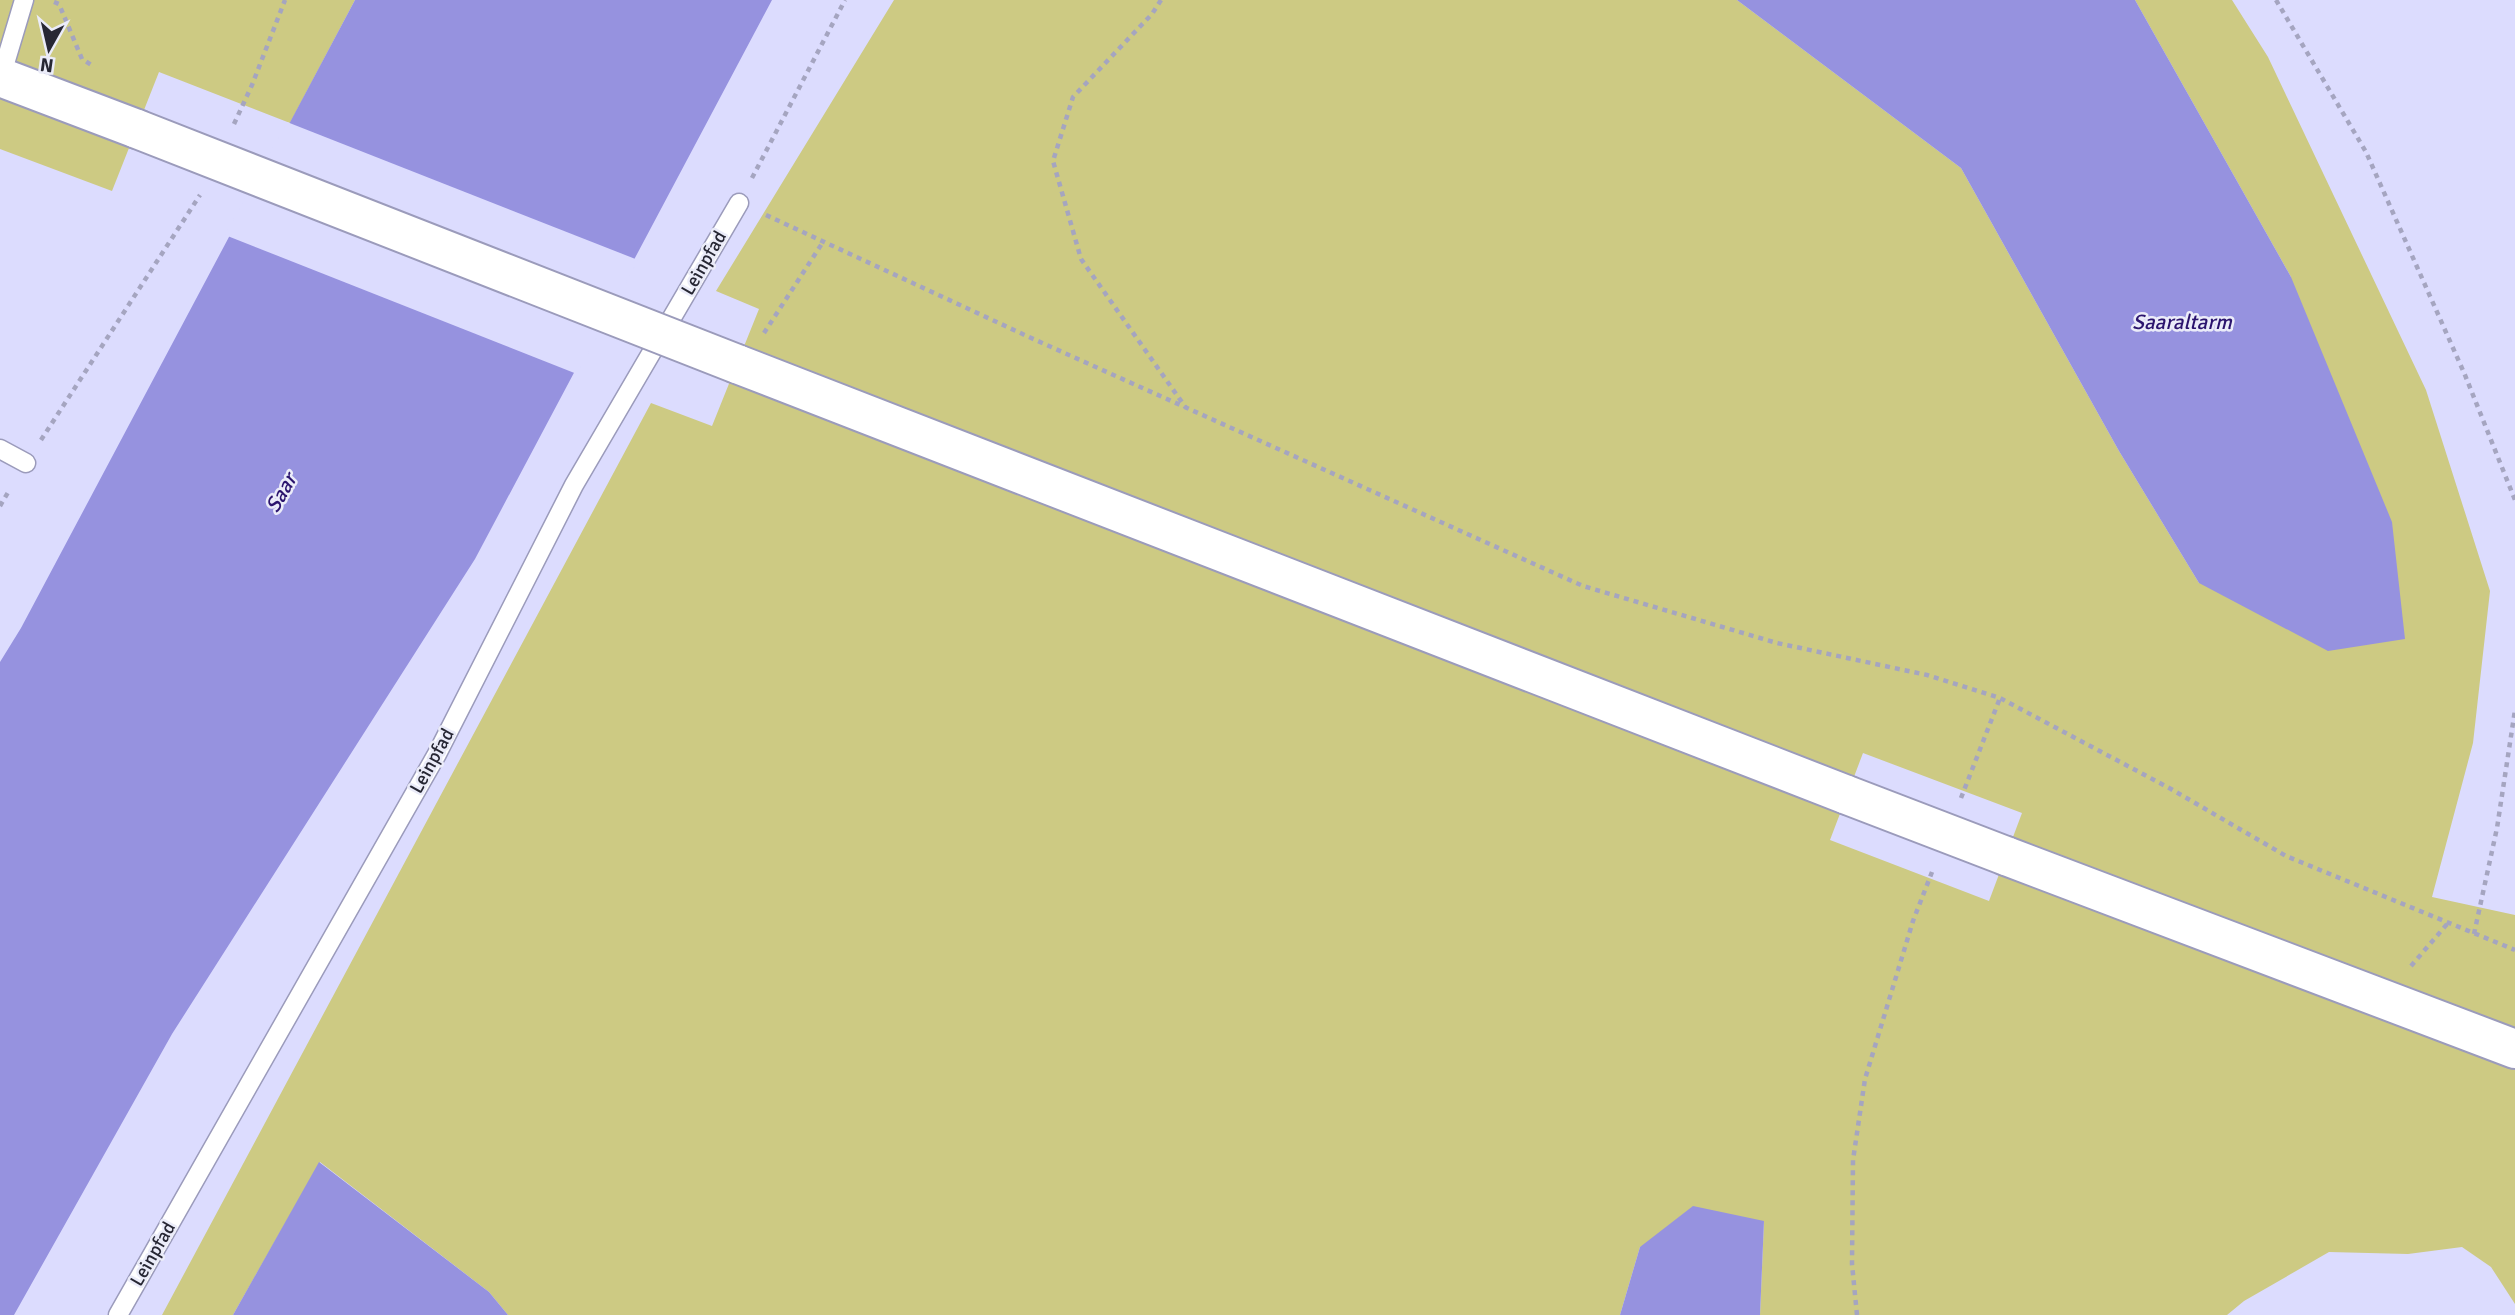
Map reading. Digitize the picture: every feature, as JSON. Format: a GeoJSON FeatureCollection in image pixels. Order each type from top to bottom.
{"type":"FeatureCollection","features":[{"type":"Feature","properties":{"kind":"main road"},"geometry":{"type":"LineString","coordinates":[[1,77],[1847,795],[2515,1049]]}},
{"type":"Feature","properties":{"kind":"lane"},"geometry":{"type":"LineString","coordinates":[[1,77],[24,0]]}},
{"type":"Feature","properties":{"kind":"lane","name":"Leinpfad"},"geometry":{"type":"LineString","coordinates":[[118,1315],[437,754],[574,485],[739,203]]}},
{"type":"Feature","properties":{"kind":"lane"},"geometry":{"type":"LineString","coordinates":[[0,449],[26,463]]}},
{"type":"Feature","properties":{"kind":"path"},"geometry":{"type":"LineString","coordinates":[[52,0],[59,4],[82,59],[99,70]]}},
{"type":"Feature","properties":{"kind":"path"},"geometry":{"type":"LineString","coordinates":[[231,131],[285,0]]}},
{"type":"Feature","properties":{"kind":"path"},"geometry":{"type":"LineString","coordinates":[[845,0],[739,203],[1583,586],[1777,643],[1927,675],[2000,698],[2171,789],[2286,856],[2515,950]]}},
{"type":"Feature","properties":{"kind":"path"},"geometry":{"type":"LineString","coordinates":[[1161,0],[1152,14],[1073,97],[1054,161],[1081,259],[1187,408]]}},
{"type":"Feature","properties":{"kind":"path"},"geometry":{"type":"LineString","coordinates":[[2276,0],[2366,152],[2465,375],[2515,500]]}},
{"type":"Feature","properties":{"kind":"path"},"geometry":{"type":"LineString","coordinates":[[0,506],[204,188]]}},
{"type":"Feature","properties":{"kind":"path"},"geometry":{"type":"LineString","coordinates":[[763,334],[823,242]]}},
{"type":"Feature","properties":{"kind":"path"},"geometry":{"type":"LineString","coordinates":[[1956,810],[2000,698]]}},
{"type":"Feature","properties":{"kind":"path"},"geometry":{"type":"LineString","coordinates":[[2474,934],[2497,828],[2515,710]]}},
{"type":"Feature","properties":{"kind":"path"},"geometry":{"type":"LineString","coordinates":[[1857,1315],[1852,1264],[1853,1160],[1865,1079],[1913,921],[1932,872]]}},
{"type":"Feature","properties":{"kind":"path"},"geometry":{"type":"LineString","coordinates":[[2406,972],[2448,923]]}},
{"type":"Feature","properties":{"kind":"shaded area"},"geometry":{"type":"Polygon","coordinates":[[[0,0],[355,0],[290,123],[159,72],[112,191],[0,149],[0,0]]]}},
{"type":"Feature","properties":{"kind":"shaded area"},"geometry":{"type":"Polygon","coordinates":[[[894,0],[1737,0],[1961,168],[2119,451],[2199,583],[2291,277],[2135,0],[2232,0],[2268,57],[2426,390],[2490,591],[2473,743],[2432,897],[2515,915],[2515,1304],[2491,1267],[2462,1247],[2408,1254],[2329,1252],[2244,1301],[2227,1315],[1760,1315],[1764,1221],[1640,1247],[1620,1315],[508,1315],[489,1292],[320,1162],[233,1315],[162,1315],[651,403],[712,426],[759,309],[716,291],[894,0]],[[1863,753],[1830,840],[1989,901],[2022,813],[1863,753]]]}},
{"type":"Feature","properties":{"kind":"water","name":"Saar"},"geometry":{"type":"Polygon","coordinates":[[[355,0],[772,0],[475,559],[172,1034],[14,1315],[0,1315],[0,662],[21,628],[355,0]]]}},
{"type":"Feature","properties":{"kind":"water","name":"Saaraltarm"},"geometry":{"type":"Polygon","coordinates":[[[1737,0],[2135,0],[2291,277],[2392,522],[2405,639],[2328,651],[2199,583],[2119,451],[1961,168],[1737,0]]]}},
{"type":"Feature","properties":{"kind":"water"},"geometry":{"type":"Polygon","coordinates":[[[319,1162],[489,1292],[508,1315],[233,1315],[319,1162]]]}},
{"type":"Feature","properties":{"kind":"water"},"geometry":{"type":"Polygon","coordinates":[[[1693,1206],[1764,1221],[1760,1315],[1620,1315],[1640,1247],[1693,1206]]]}},
{"type":"Feature","properties":{"kind":"pier"},"geometry":{"type":"Polygon","coordinates":[[[287,122],[638,260],[577,374],[225,235],[287,122]]]}}]}
